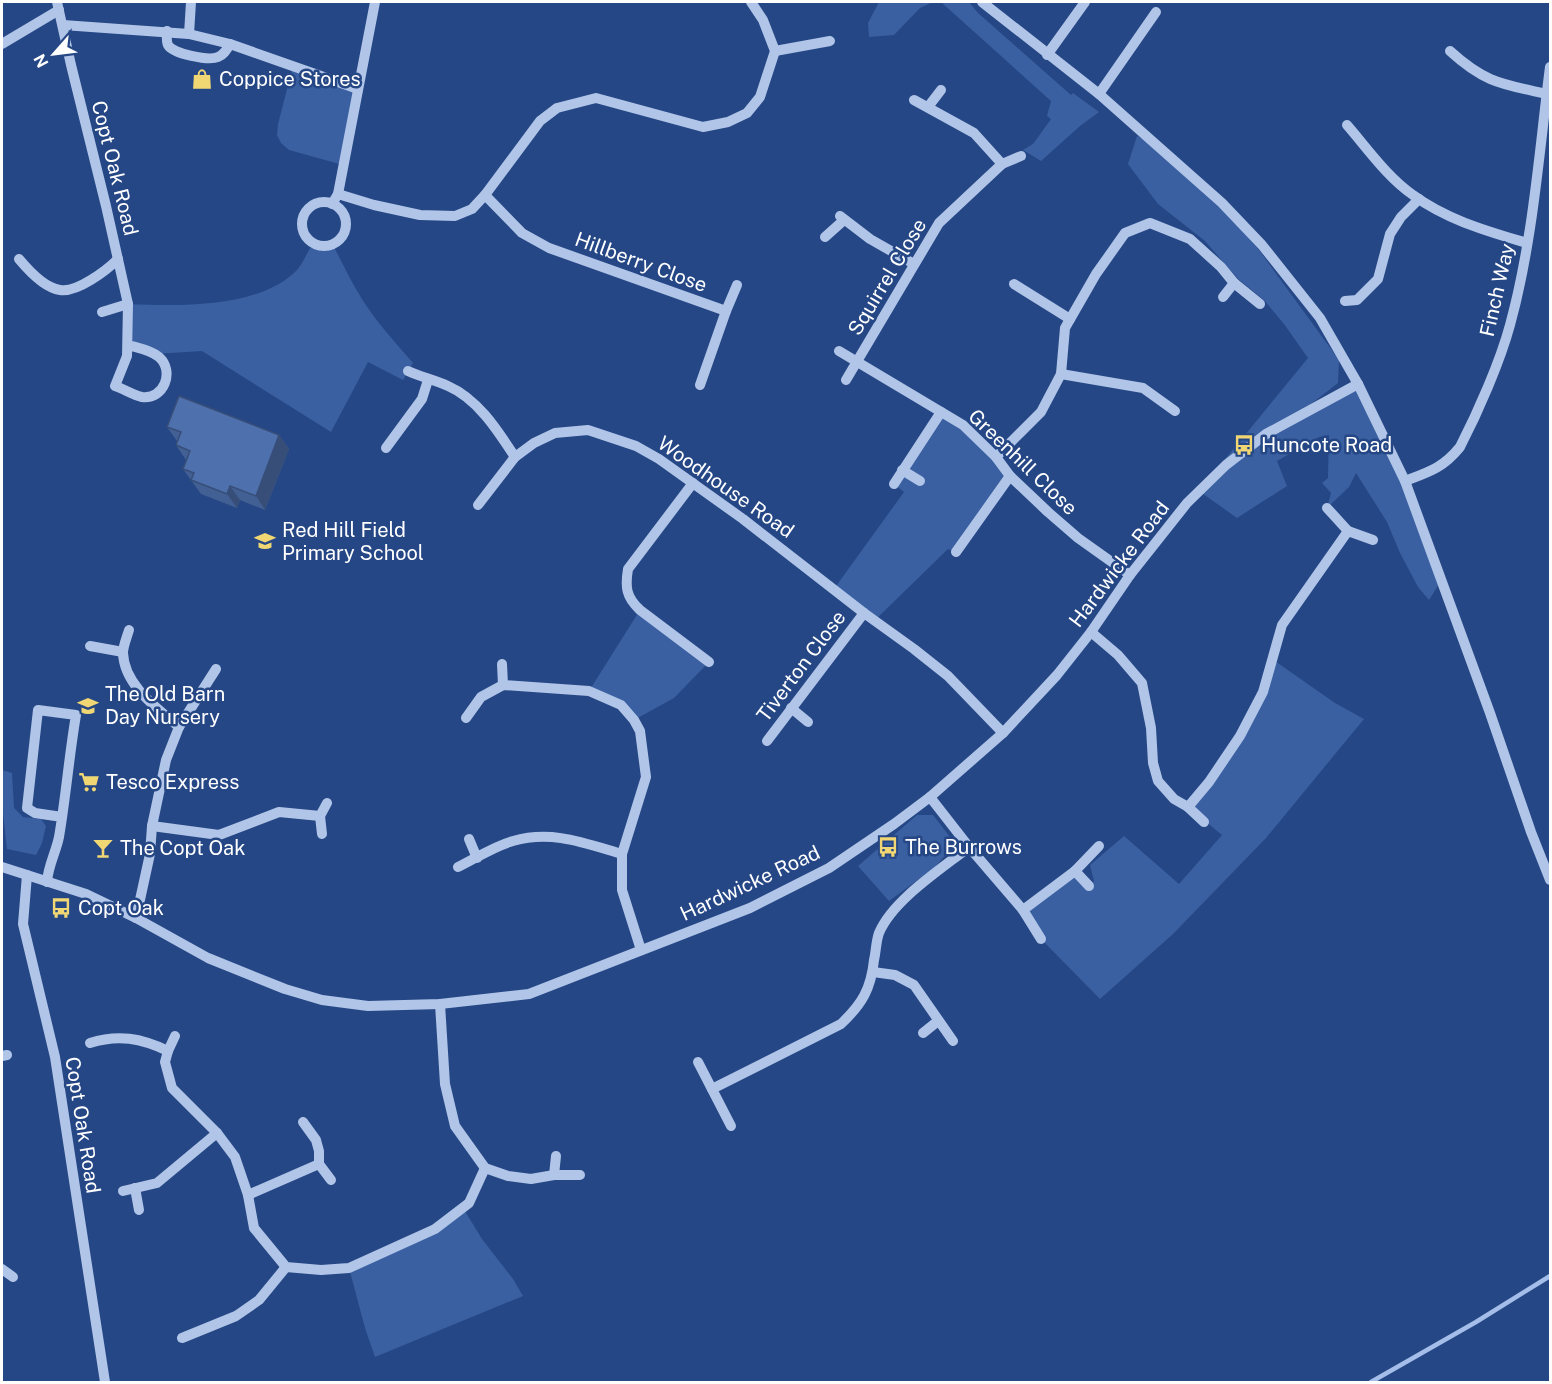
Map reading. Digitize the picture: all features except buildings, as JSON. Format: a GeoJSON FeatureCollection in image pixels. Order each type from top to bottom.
{"type":"FeatureCollection","features":[{"type":"Feature","properties":{"kind":"street"},"geometry":{"type":"LineString","coordinates":[[189,34],[191,2]]}},
{"type":"Feature","properties":{"kind":"street"},"geometry":{"type":"LineString","coordinates":[[375,2],[335,199],[343,213],[346,228],[338,240],[332,244],[320,245],[309,239],[305,233],[303,219],[306,212],[318,203],[335,199],[420,215],[455,216],[472,209],[540,121],[557,108],[596,98],[703,128],[728,122],[747,113],[760,97],[775,51],[763,20],[751,2]]}},
{"type":"Feature","properties":{"kind":"street"},"geometry":{"type":"LineString","coordinates":[[982,2],[1099,94],[1222,203],[1262,245],[1320,318],[1358,384],[1405,481],[1531,832],[1551,880]]}},
{"type":"Feature","properties":{"kind":"street"},"geometry":{"type":"LineString","coordinates":[[1047,55],[1085,2]]}},
{"type":"Feature","properties":{"kind":"street"},"geometry":{"type":"LineString","coordinates":[[2,44],[58,6]]}},
{"type":"Feature","properties":{"kind":"street","name":"Copt Oak Road"},"geometry":{"type":"LineString","coordinates":[[58,6],[128,304],[127,356],[115,386],[143,397],[154,396],[166,383],[168,372],[166,365],[154,354],[128,345]]}},
{"type":"Feature","properties":{"kind":"street"},"geometry":{"type":"LineString","coordinates":[[1099,94],[1156,12]]}},
{"type":"Feature","properties":{"kind":"street"},"geometry":{"type":"LineString","coordinates":[[63,25],[189,34],[231,44],[358,89]]}},
{"type":"Feature","properties":{"kind":"street"},"geometry":{"type":"LineString","coordinates":[[167,31],[166,42],[172,50],[202,58],[216,58],[224,54],[231,44]]}},
{"type":"Feature","properties":{"kind":"street"},"geometry":{"type":"LineString","coordinates":[[775,51],[830,41]]}},
{"type":"Feature","properties":{"kind":"street"},"geometry":{"type":"LineString","coordinates":[[1450,51],[1466,66],[1486,78],[1547,94]]}},
{"type":"Feature","properties":{"kind":"street","name":"Finch Way"},"geometry":{"type":"LineString","coordinates":[[1405,481],[1437,469],[1451,459],[1460,447],[1502,350],[1510,324],[1527,243],[1551,67]]}},
{"type":"Feature","properties":{"kind":"street"},"geometry":{"type":"LineString","coordinates":[[927,107],[941,90]]}},
{"type":"Feature","properties":{"kind":"street"},"geometry":{"type":"LineString","coordinates":[[914,100],[974,133],[1002,164],[1021,156]]}},
{"type":"Feature","properties":{"kind":"street"},"geometry":{"type":"LineString","coordinates":[[1347,125],[1396,180],[1419,199],[1439,212],[1470,226],[1527,243]]}},
{"type":"Feature","properties":{"kind":"street","name":"Squirrel Close"},"geometry":{"type":"LineString","coordinates":[[846,380],[939,223],[1002,164]]}},
{"type":"Feature","properties":{"kind":"street","name":"Hillberry Close"},"geometry":{"type":"LineString","coordinates":[[485,195],[522,233],[549,248],[726,311],[700,385]]}},
{"type":"Feature","properties":{"kind":"street"},"geometry":{"type":"LineString","coordinates":[[1345,301],[1357,300],[1378,279],[1390,234],[1401,217],[1419,199]]}},
{"type":"Feature","properties":{"kind":"street"},"geometry":{"type":"LineString","coordinates":[[825,237],[842,218],[870,239],[914,264]]}},
{"type":"Feature","properties":{"kind":"street"},"geometry":{"type":"LineString","coordinates":[[996,457],[1041,412],[1061,374],[1065,328],[1096,274],[1125,233],[1150,223],[1190,239],[1221,267],[1234,283],[1260,304]]}},
{"type":"Feature","properties":{"kind":"street"},"geometry":{"type":"LineString","coordinates":[[19,260],[36,278],[60,290],[85,283],[118,259]]}},
{"type":"Feature","properties":{"kind":"street"},"geometry":{"type":"LineString","coordinates":[[1223,297],[1234,283]]}},
{"type":"Feature","properties":{"kind":"street"},"geometry":{"type":"LineString","coordinates":[[1014,284],[1070,319]]}},
{"type":"Feature","properties":{"kind":"street"},"geometry":{"type":"LineString","coordinates":[[726,311],[737,285]]}},
{"type":"Feature","properties":{"kind":"street"},"geometry":{"type":"LineString","coordinates":[[102,312],[128,304]]}},
{"type":"Feature","properties":{"kind":"street","name":"Greenhill Close"},"geometry":{"type":"LineString","coordinates":[[839,351],[963,425],[996,457],[1010,476],[1078,538],[1130,574]]}},
{"type":"Feature","properties":{"kind":"street"},"geometry":{"type":"LineString","coordinates":[[408,371],[447,386],[467,397],[498,431],[515,457]]}},
{"type":"Feature","properties":{"kind":"street"},"geometry":{"type":"LineString","coordinates":[[1061,374],[1143,388],[1175,411]]}},
{"type":"Feature","properties":{"kind":"street"},"geometry":{"type":"LineString","coordinates":[[386,448],[422,399],[428,380]]}},
{"type":"Feature","properties":{"kind":"street","name":"Hardwicke Road"},"geometry":{"type":"LineString","coordinates":[[2,867],[86,894],[136,918],[208,958],[285,989],[322,1000],[368,1006],[440,1004],[529,994],[707,925],[790,889],[829,868],[894,824],[930,797],[1003,733],[1057,675],[1130,574],[1187,503],[1226,465],[1266,434],[1358,384]]}},
{"type":"Feature","properties":{"kind":"street"},"geometry":{"type":"LineString","coordinates":[[894,484],[941,412]]}},
{"type":"Feature","properties":{"kind":"street","name":"Woodhouse Road"},"geometry":{"type":"LineString","coordinates":[[478,505],[515,457],[534,443],[555,433],[588,430],[636,446],[659,459],[743,519],[914,649],[948,676],[1003,733]]}},
{"type":"Feature","properties":{"kind":"street"},"geometry":{"type":"LineString","coordinates":[[902,470],[920,481]]}},
{"type":"Feature","properties":{"kind":"street"},"geometry":{"type":"LineString","coordinates":[[956,552],[1010,476]]}},
{"type":"Feature","properties":{"kind":"street"},"geometry":{"type":"LineString","coordinates":[[693,483],[628,569],[625,586],[630,601],[709,662]]}},
{"type":"Feature","properties":{"kind":"street"},"geometry":{"type":"LineString","coordinates":[[1327,508],[1348,531],[1373,540]]}},
{"type":"Feature","properties":{"kind":"street"},"geometry":{"type":"LineString","coordinates":[[1188,807],[1209,782],[1240,736],[1263,693],[1282,625],[1348,531]]}},
{"type":"Feature","properties":{"kind":"street","name":"Tiverton Close"},"geometry":{"type":"LineString","coordinates":[[766,741],[864,613]]}},
{"type":"Feature","properties":{"kind":"street"},"geometry":{"type":"LineString","coordinates":[[129,630],[123,652],[127,671],[145,698],[179,727]]}},
{"type":"Feature","properties":{"kind":"street"},"geometry":{"type":"LineString","coordinates":[[1090,632],[1118,655],[1142,683],[1153,763],[1158,780],[1174,799],[1188,807],[1204,822]]}},
{"type":"Feature","properties":{"kind":"street"},"geometry":{"type":"LineString","coordinates":[[90,646],[123,652]]}},
{"type":"Feature","properties":{"kind":"street"},"geometry":{"type":"LineString","coordinates":[[502,664],[503,685]]}},
{"type":"Feature","properties":{"kind":"street"},"geometry":{"type":"LineString","coordinates":[[136,918],[150,854],[152,826],[166,760],[179,727],[216,669]]}},
{"type":"Feature","properties":{"kind":"street"},"geometry":{"type":"LineString","coordinates":[[466,718],[481,697],[503,685],[590,691],[621,705],[634,720],[640,731],[646,777],[622,854],[622,890],[641,950]]}},
{"type":"Feature","properties":{"kind":"street"},"geometry":{"type":"LineString","coordinates":[[791,708],[808,722]]}},
{"type":"Feature","properties":{"kind":"street"},"geometry":{"type":"LineString","coordinates":[[47,882],[48,871],[58,843],[62,817],[76,716],[38,710],[27,808],[35,813],[62,817]]}},
{"type":"Feature","properties":{"kind":"street"},"geometry":{"type":"LineString","coordinates":[[930,797],[1023,910],[1041,939]]}},
{"type":"Feature","properties":{"kind":"street"},"geometry":{"type":"LineString","coordinates":[[315,816],[327,803]]}},
{"type":"Feature","properties":{"kind":"street"},"geometry":{"type":"LineString","coordinates":[[152,826],[219,835],[279,812],[315,816]]}},
{"type":"Feature","properties":{"kind":"street"},"geometry":{"type":"LineString","coordinates":[[315,816],[322,834]]}},
{"type":"Feature","properties":{"kind":"street"},"geometry":{"type":"LineString","coordinates":[[458,867],[512,841],[545,836],[565,837],[622,854]]}},
{"type":"Feature","properties":{"kind":"street"},"geometry":{"type":"LineString","coordinates":[[469,839],[477,858]]}},
{"type":"Feature","properties":{"kind":"street"},"geometry":{"type":"LineString","coordinates":[[1023,910],[1075,871],[1099,846]]}},
{"type":"Feature","properties":{"kind":"street"},"geometry":{"type":"LineString","coordinates":[[712,1089],[841,1024],[857,1010],[867,992],[873,972],[878,934],[893,908],[969,847]]}},
{"type":"Feature","properties":{"kind":"street"},"geometry":{"type":"LineString","coordinates":[[1075,871],[1089,886]]}},
{"type":"Feature","properties":{"kind":"street","name":"Copt Oak Road"},"geometry":{"type":"LineString","coordinates":[[27,875],[23,924],[55,1057],[105,1383]]}},
{"type":"Feature","properties":{"kind":"street"},"geometry":{"type":"LineString","coordinates":[[873,972],[895,975],[914,985],[953,1041]]}},
{"type":"Feature","properties":{"kind":"street"},"geometry":{"type":"LineString","coordinates":[[440,1004],[445,1084],[455,1126],[485,1168],[508,1176],[531,1179],[554,1174],[580,1175]]}},
{"type":"Feature","properties":{"kind":"street"},"geometry":{"type":"LineString","coordinates":[[922,1033],[938,1021]]}},
{"type":"Feature","properties":{"kind":"street"},"geometry":{"type":"LineString","coordinates":[[175,1036],[165,1062],[172,1088],[217,1133],[235,1157],[248,1195],[254,1228],[286,1267],[321,1270],[349,1268],[435,1229],[469,1203],[485,1168]]}},
{"type":"Feature","properties":{"kind":"street"},"geometry":{"type":"LineString","coordinates":[[90,1043],[119,1037],[168,1051]]}},
{"type":"Feature","properties":{"kind":"street"},"geometry":{"type":"LineString","coordinates":[[698,1062],[731,1126]]}},
{"type":"Feature","properties":{"kind":"street"},"geometry":{"type":"LineString","coordinates":[[303,1122],[316,1140],[319,1164],[331,1180]]}},
{"type":"Feature","properties":{"kind":"street"},"geometry":{"type":"LineString","coordinates":[[123,1191],[157,1183],[217,1133]]}},
{"type":"Feature","properties":{"kind":"street"},"geometry":{"type":"LineString","coordinates":[[554,1174],[555,1156]]}},
{"type":"Feature","properties":{"kind":"street"},"geometry":{"type":"LineString","coordinates":[[248,1195],[319,1164]]}},
{"type":"Feature","properties":{"kind":"street"},"geometry":{"type":"LineString","coordinates":[[135,1188],[139,1210]]}},
{"type":"Feature","properties":{"kind":"street"},"geometry":{"type":"LineString","coordinates":[[182,1338],[236,1316],[259,1300],[286,1267]]}},
{"type":"Feature","properties":{"kind":"street"},"geometry":{"type":"LineString","coordinates":[[2,1269],[13,1277]]}},
{"type":"Feature","properties":{"kind":"shaded area"},"geometry":{"type":"Polygon","coordinates":[[[879,2],[933,2],[920,8],[894,35],[869,37],[868,23],[879,2]]]}},
{"type":"Feature","properties":{"kind":"shaded area"},"geometry":{"type":"Polygon","coordinates":[[[941,2],[969,2],[978,13],[1071,95],[1073,93],[1099,112],[1041,161],[1023,150],[1033,144],[1051,119],[1047,116],[1051,101],[941,2]]]}},
{"type":"Feature","properties":{"kind":"shaded area"},"geometry":{"type":"Polygon","coordinates":[[[293,66],[358,89],[343,165],[289,150],[281,143],[277,135],[278,124],[293,66]]]}},
{"type":"Feature","properties":{"kind":"shaded area"},"geometry":{"type":"Polygon","coordinates":[[[1137,136],[1144,139],[1235,222],[1259,250],[1339,360],[1338,383],[1302,411],[1358,384],[1405,481],[1441,581],[1429,600],[1418,587],[1387,522],[1356,473],[1349,487],[1327,508],[1331,493],[1322,483],[1328,478],[1329,435],[1319,437],[1277,461],[1287,486],[1237,518],[1199,491],[1308,358],[1264,300],[1238,279],[1205,241],[1158,204],[1128,164],[1137,136]]]}},
{"type":"Feature","properties":{"kind":"shaded area"},"geometry":{"type":"Polygon","coordinates":[[[314,243],[332,244],[368,309],[413,363],[403,380],[368,362],[331,432],[202,351],[154,354],[128,345],[128,304],[192,305],[237,299],[258,293],[277,285],[294,273],[314,243]]]}},
{"type":"Feature","properties":{"kind":"shaded area"},"geometry":{"type":"Polygon","coordinates":[[[941,412],[963,425],[1010,476],[956,552],[948,549],[874,621],[834,589],[904,492],[894,484],[941,412]]]}},
{"type":"Feature","properties":{"kind":"shaded area"},"geometry":{"type":"Polygon","coordinates":[[[640,610],[709,662],[674,698],[634,720],[621,705],[589,691],[640,610]]]}},
{"type":"Feature","properties":{"kind":"shaded area"},"geometry":{"type":"Polygon","coordinates":[[[1272,659],[1335,703],[1364,719],[1266,838],[1173,934],[1100,999],[1041,939],[1023,910],[1075,871],[1089,886],[1094,881],[1090,865],[1124,836],[1179,884],[1222,835],[1188,807],[1240,736],[1272,659]]]}},
{"type":"Feature","properties":{"kind":"shaded area"},"geometry":{"type":"Polygon","coordinates":[[[2,770],[12,773],[14,808],[23,817],[41,819],[46,826],[36,855],[7,849],[2,805],[2,770]]]}},
{"type":"Feature","properties":{"kind":"shaded area"},"geometry":{"type":"Polygon","coordinates":[[[917,815],[933,815],[950,837],[949,851],[934,868],[889,901],[858,866],[917,815]]]}},
{"type":"Feature","properties":{"kind":"shaded area"},"geometry":{"type":"Polygon","coordinates":[[[463,1208],[523,1296],[375,1357],[349,1268],[435,1229],[463,1208]]]}},
{"type":"Feature","properties":{"kind":"waterway"},"geometry":{"type":"LineString","coordinates":[[1371,1382],[1476,1322],[1550,1276]]}},
{"type":"Feature","properties":{"kind":"place","name":"Coppice Stores"},"geometry":{"type":"Point","coordinates":[202,79]}},
{"type":"Feature","properties":{"kind":"place","name":"Huncote Road"},"geometry":{"type":"Point","coordinates":[1244,445]}},
{"type":"Feature","properties":{"kind":"place","name":"Red Hill Field Primary School"},"geometry":{"type":"Point","coordinates":[265,541]}},
{"type":"Feature","properties":{"kind":"place","name":"The Old Barn Day Nursery"},"geometry":{"type":"Point","coordinates":[88,706]}},
{"type":"Feature","properties":{"kind":"place","name":"Tesco Express"},"geometry":{"type":"Point","coordinates":[89,782]}},
{"type":"Feature","properties":{"kind":"place","name":"The Burrows"},"geometry":{"type":"Point","coordinates":[888,847]}},
{"type":"Feature","properties":{"kind":"place","name":"The Copt Oak"},"geometry":{"type":"Point","coordinates":[103,848]}},
{"type":"Feature","properties":{"kind":"place","name":"Copt Oak"},"geometry":{"type":"Point","coordinates":[61,908]}}]}
